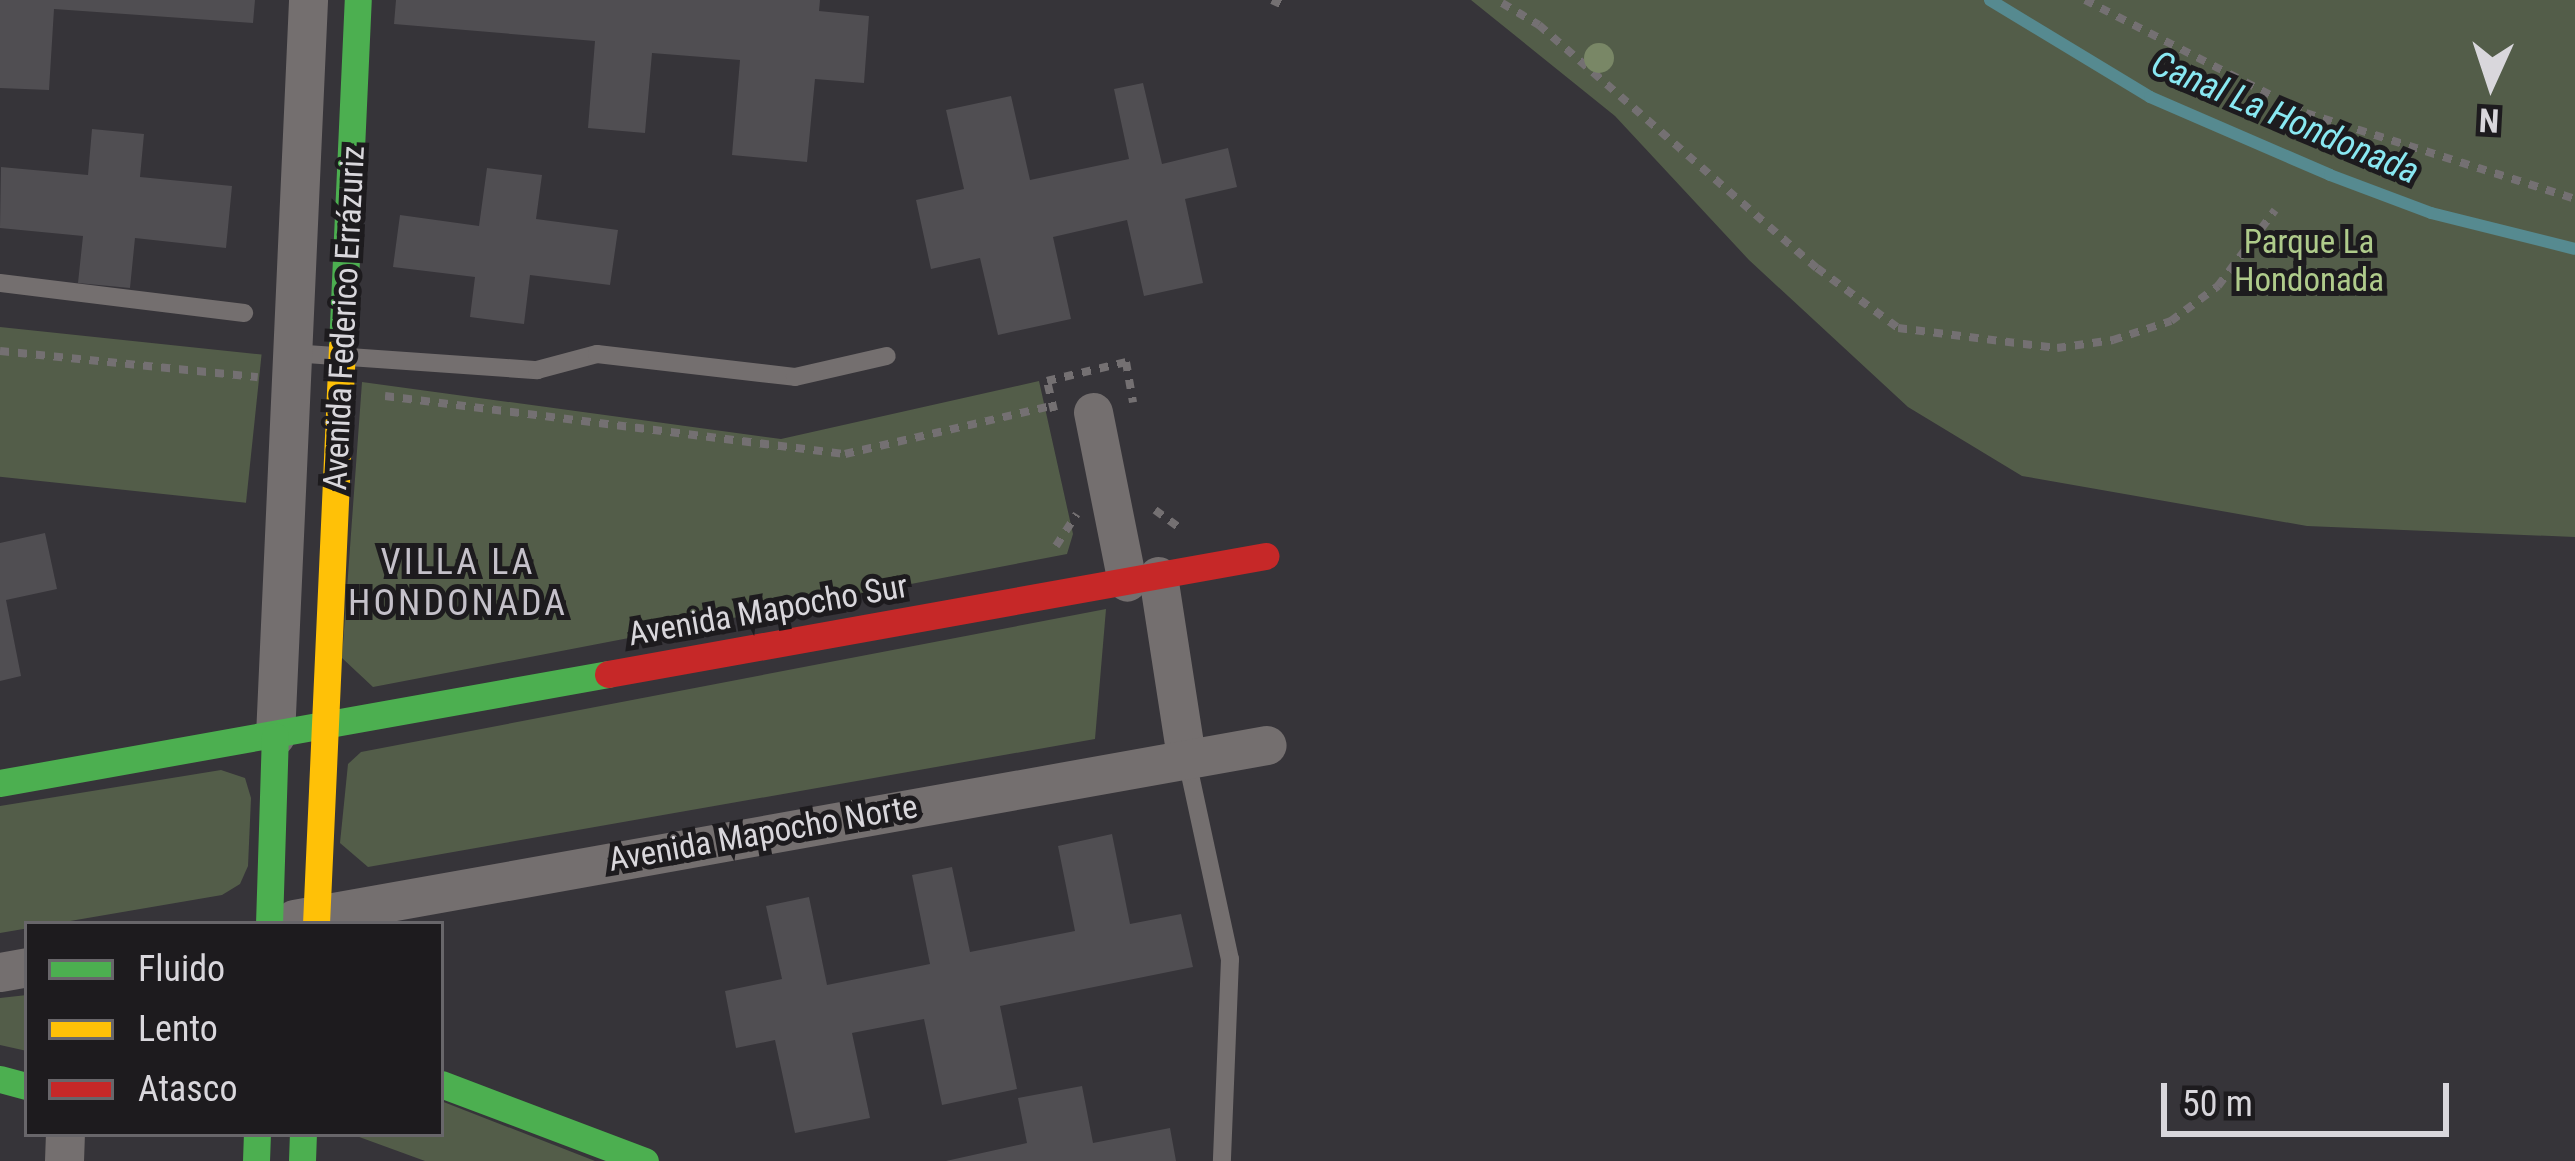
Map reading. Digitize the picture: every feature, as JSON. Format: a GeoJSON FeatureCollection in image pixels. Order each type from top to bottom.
{"type":"FeatureCollection","features":[{"type":"Feature","properties":{"kind":"street","name":"Avenida Federico Errázuriz"},"geometry":{"type":"LineString","coordinates":[[266,921],[275,736],[282,366],[308,0]]}},
{"type":"Feature","properties":{"kind":"street","name":"Avenida Federico Errázuriz"},"geometry":{"type":"LineString","coordinates":[[317,920],[321,730],[358,0]]}},
{"type":"Feature","properties":{"kind":"street"},"geometry":{"type":"LineString","coordinates":[[1075,420],[1151,577],[1186,756]]}},
{"type":"Feature","properties":{"kind":"street","name":"Avenida Mapocho Sur"},"geometry":{"type":"LineString","coordinates":[[0,783],[321,730],[1264,556]]}},
{"type":"Feature","properties":{"kind":"street","name":"Avenida Mapocho Norte"},"geometry":{"type":"LineString","coordinates":[[317,920],[1186,756],[1267,745]]}},
{"type":"Feature","properties":{"kind":"street"},"geometry":{"type":"LineString","coordinates":[[444,1085],[645,1161]]}},
{"type":"Feature","properties":{"kind":"street"},"geometry":{"type":"LineString","coordinates":[[254,1141],[308,1152]]}},
{"type":"Feature","properties":{"kind":"lane"},"geometry":{"type":"LineString","coordinates":[[0,284],[244,313]]}},
{"type":"Feature","properties":{"kind":"lane"},"geometry":{"type":"LineString","coordinates":[[282,366],[343,356],[537,370],[597,354],[795,377],[887,356]]}},
{"type":"Feature","properties":{"kind":"lane"},"geometry":{"type":"LineString","coordinates":[[1186,756],[1230,959],[1222,1161]]}},
{"type":"Feature","properties":{"kind":"path"},"geometry":{"type":"LineString","coordinates":[[1272,0],[1286,6]]}},
{"type":"Feature","properties":{"kind":"path"},"geometry":{"type":"LineString","coordinates":[[2085,0],[2306,113],[2575,199]]}},
{"type":"Feature","properties":{"kind":"path"},"geometry":{"type":"LineString","coordinates":[[1502,3],[1539,25],[1816,268],[1898,328],[2057,348],[2113,340],[2171,321],[2218,286],[2275,210]]}},
{"type":"Feature","properties":{"kind":"path"},"geometry":{"type":"LineString","coordinates":[[0,350],[282,366]]}},
{"type":"Feature","properties":{"kind":"path"},"geometry":{"type":"LineString","coordinates":[[1052,406],[1047,381],[1126,362],[1138,425]]}},
{"type":"Feature","properties":{"kind":"path"},"geometry":{"type":"LineString","coordinates":[[367,393],[845,454],[1052,406],[1075,420]]}},
{"type":"Feature","properties":{"kind":"path"},"geometry":{"type":"LineString","coordinates":[[1150,489],[1151,577]]}},
{"type":"Feature","properties":{"kind":"path"},"geometry":{"type":"LineString","coordinates":[[1033,550],[1057,546],[1077,514],[1072,493]]}},
{"type":"Feature","properties":{"kind":"green space","name":"Parque La Hondonada"},"geometry":{"type":"Polygon","coordinates":[[[1471,0],[2575,0],[2575,537],[2307,526],[2022,476],[1908,407],[1749,260],[1615,116],[1471,0]]]}},
{"type":"Feature","properties":{"kind":"green space"},"geometry":{"type":"Polygon","coordinates":[[[0,327],[262,354],[246,503],[0,477],[0,327]]]}},
{"type":"Feature","properties":{"kind":"green space"},"geometry":{"type":"Polygon","coordinates":[[[1039,381],[1073,534],[1067,554],[373,687],[342,658],[362,382],[781,439],[1039,381]]]}},
{"type":"Feature","properties":{"kind":"green space"},"geometry":{"type":"Polygon","coordinates":[[[1106,609],[1095,739],[368,867],[340,843],[348,764],[361,752],[1106,609]]]}},
{"type":"Feature","properties":{"kind":"green space"},"geometry":{"type":"Polygon","coordinates":[[[221,770],[245,778],[251,798],[248,866],[240,884],[222,895],[70,921],[24,921],[24,929],[0,933],[0,806],[221,770]]]}},
{"type":"Feature","properties":{"kind":"green space"},"geometry":{"type":"Polygon","coordinates":[[[24,995],[24,1050],[0,1045],[0,998],[24,995]]]}},
{"type":"Feature","properties":{"kind":"green space"},"geometry":{"type":"Polygon","coordinates":[[[444,1102],[595,1161],[425,1161],[359,1137],[444,1137],[444,1102]]]}},
{"type":"Feature","properties":{"kind":"building"},"geometry":{"type":"Polygon","coordinates":[[[0,0],[255,0],[253,23],[54,9],[49,90],[0,88],[0,0]]]}},
{"type":"Feature","properties":{"kind":"building"},"geometry":{"type":"Polygon","coordinates":[[[396,0],[820,0],[819,11],[869,16],[864,83],[815,79],[807,162],[732,155],[740,60],[652,53],[645,133],[588,128],[595,41],[394,24],[396,0]]]}},
{"type":"Feature","properties":{"kind":"building"},"geometry":{"type":"Polygon","coordinates":[[[1143,83],[1162,164],[1228,148],[1237,187],[1185,199],[1203,283],[1144,296],[1127,220],[1053,237],[1071,319],[998,335],[980,258],[931,269],[916,200],[964,189],[946,110],[1011,96],[1030,180],[1129,159],[1114,89],[1143,83]]]}},
{"type":"Feature","properties":{"kind":"building"},"geometry":{"type":"Polygon","coordinates":[[[92,129],[144,134],[140,177],[232,186],[226,248],[135,238],[130,288],[78,283],[83,236],[0,228],[1,167],[88,175],[92,129]]]}},
{"type":"Feature","properties":{"kind":"building"},"geometry":{"type":"Polygon","coordinates":[[[487,168],[542,175],[536,219],[618,230],[610,285],[530,275],[524,324],[470,317],[475,277],[393,267],[400,215],[479,226],[487,168]]]}},
{"type":"Feature","properties":{"kind":"building"},"geometry":{"type":"Polygon","coordinates":[[[45,533],[57,589],[6,600],[21,676],[0,681],[0,543],[45,533]]]}},
{"type":"Feature","properties":{"kind":"building"},"geometry":{"type":"Polygon","coordinates":[[[1112,834],[1130,924],[1181,914],[1193,967],[1000,1006],[1017,1089],[942,1105],[924,1019],[852,1033],[870,1118],[795,1133],[775,1040],[736,1048],[725,991],[782,979],[766,906],[809,897],[827,985],[930,964],[912,875],[952,867],[970,952],[1075,931],[1058,846],[1112,834]]]}},
{"type":"Feature","properties":{"kind":"building"},"geometry":{"type":"Polygon","coordinates":[[[1082,1086],[1093,1143],[1170,1128],[1176,1161],[946,1161],[1027,1143],[1018,1098],[1082,1086]]]}},
{"type":"Feature","properties":{"kind":"waterway","name":"Canal La Hondonada"},"geometry":{"type":"LineString","coordinates":[[1990,0],[2150,97],[2330,175],[2431,213],[2575,249]]}},
{"type":"Feature","properties":{"kind":"traffic: fast"},"geometry":{"type":"LineString","coordinates":[[342,347],[358,0]]}},
{"type":"Feature","properties":{"kind":"traffic: fast"},"geometry":{"type":"LineString","coordinates":[[0,783],[608,674]]}},
{"type":"Feature","properties":{"kind":"traffic: fast"},"geometry":{"type":"LineString","coordinates":[[269,921],[275,736]]}},
{"type":"Feature","properties":{"kind":"traffic: fast"},"geometry":{"type":"LineString","coordinates":[[0,1079],[24,1085]]}},
{"type":"Feature","properties":{"kind":"traffic: fast"},"geometry":{"type":"LineString","coordinates":[[444,1085],[645,1161]]}},
{"type":"Feature","properties":{"kind":"traffic: fast"},"geometry":{"type":"LineString","coordinates":[[256,1161],[257,1137]]}},
{"type":"Feature","properties":{"kind":"traffic: fast"},"geometry":{"type":"LineString","coordinates":[[302,1161],[303,1137]]}},
{"type":"Feature","properties":{"kind":"traffic: slow"},"geometry":{"type":"LineString","coordinates":[[316,921],[342,347]]}},
{"type":"Feature","properties":{"kind":"traffic: jam"},"geometry":{"type":"LineString","coordinates":[[608,674],[1265,556]]}},
{"type":"Feature","properties":{"kind":"district","name":"VILLA LA HONDONADA"},"geometry":{"type":"Point","coordinates":[458,582]}}]}
